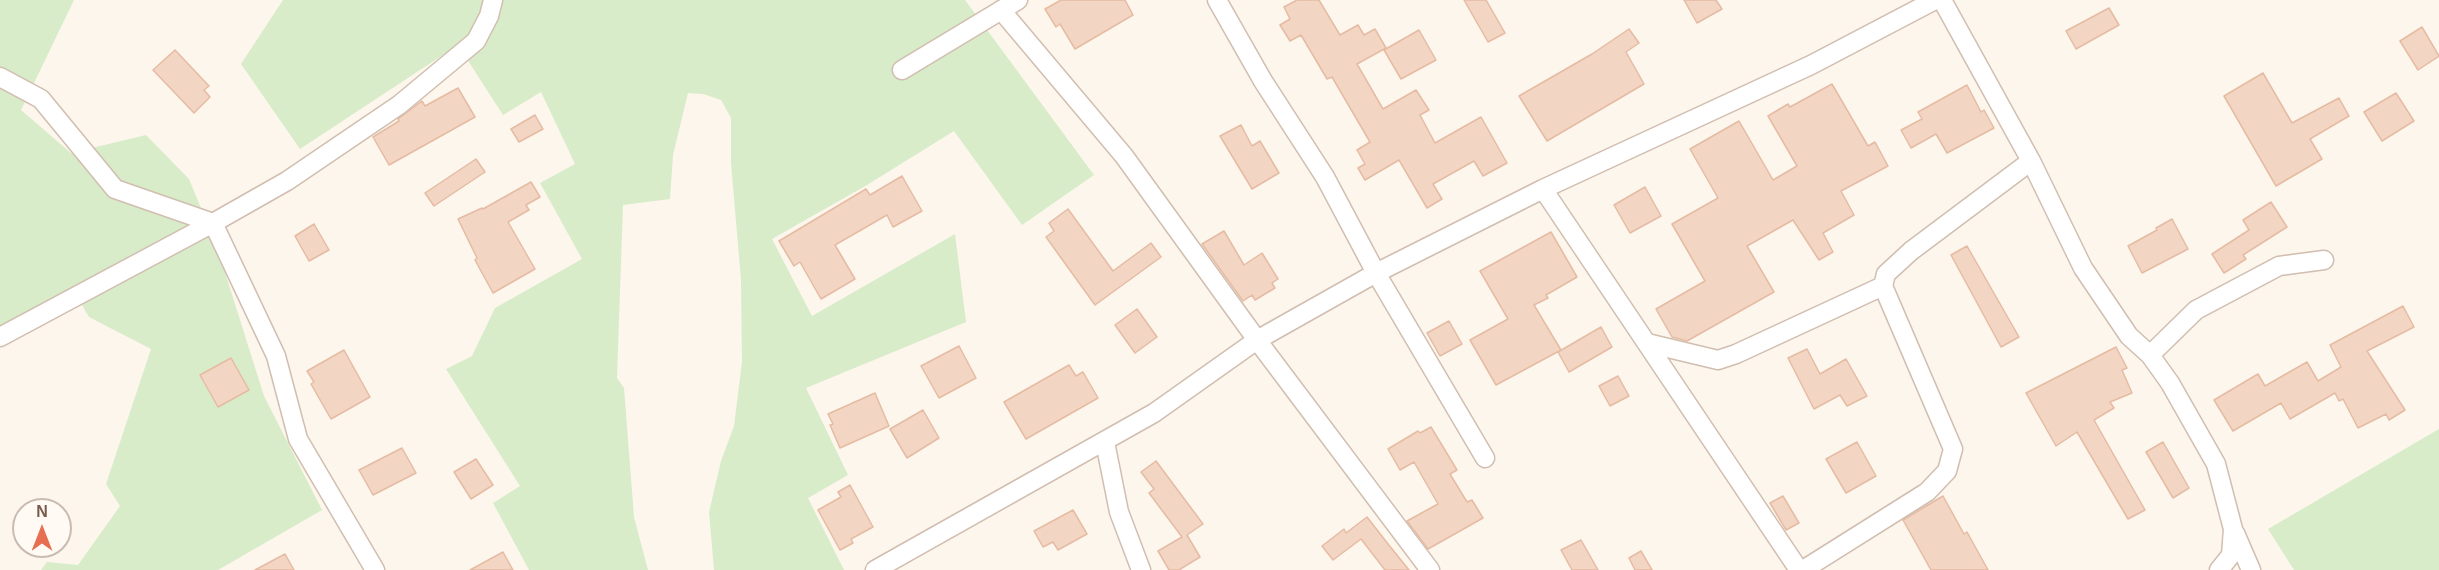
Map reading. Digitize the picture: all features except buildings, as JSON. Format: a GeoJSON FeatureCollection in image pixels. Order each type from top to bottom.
{"type":"FeatureCollection","features":[{"type":"Feature","properties":{"kind":"street"},"geometry":{"type":"LineString","coordinates":[[0,337],[287,181],[399,105],[476,41],[489,16],[493,0]]}},
{"type":"Feature","properties":{"kind":"street"},"geometry":{"type":"LineString","coordinates":[[902,70],[1018,0]]}},
{"type":"Feature","properties":{"kind":"street"},"geometry":{"type":"LineString","coordinates":[[1217,0],[1263,81],[1325,177],[1376,273],[1485,458]]}},
{"type":"Feature","properties":{"kind":"street"},"geometry":{"type":"LineString","coordinates":[[875,570],[1154,413],[1257,340],[1376,273],[1543,189],[1811,65],[1935,0]]}},
{"type":"Feature","properties":{"kind":"street"},"geometry":{"type":"LineString","coordinates":[[1942,0],[2031,161],[2082,268],[2129,336],[2150,355],[2170,383],[2216,464],[2233,529],[2251,570]]}},
{"type":"Feature","properties":{"kind":"street"},"geometry":{"type":"LineString","coordinates":[[1000,10],[1124,156],[1257,340],[1430,570]]}},
{"type":"Feature","properties":{"kind":"street"},"geometry":{"type":"LineString","coordinates":[[0,77],[41,99],[116,189],[213,223],[276,356],[298,440],[375,570]]}},
{"type":"Feature","properties":{"kind":"street"},"geometry":{"type":"LineString","coordinates":[[1543,189],[1801,570],[1927,492],[1947,471],[1953,449],[1883,286],[1886,274],[1911,251],[2031,161]]}},
{"type":"Feature","properties":{"kind":"street"},"geometry":{"type":"LineString","coordinates":[[2150,355],[2196,310],[2279,266],[2324,260]]}},
{"type":"Feature","properties":{"kind":"street"},"geometry":{"type":"LineString","coordinates":[[1647,343],[1718,360],[1736,354],[1883,286]]}},
{"type":"Feature","properties":{"kind":"street"},"geometry":{"type":"LineString","coordinates":[[1105,442],[1119,512],[1141,570]]}},
{"type":"Feature","properties":{"kind":"street"},"geometry":{"type":"LineString","coordinates":[[2219,570],[2231,555],[2233,529]]}},
{"type":"Feature","properties":{"kind":"green space"},"geometry":{"type":"Polygon","coordinates":[[[0,0],[74,0],[21,110],[71,153],[146,135],[189,179],[217,247],[264,396],[322,510],[218,570],[41,570],[47,562],[78,565],[120,506],[106,484],[151,349],[89,317],[78,298],[0,343],[0,0]]]}},
{"type":"Feature","properties":{"kind":"green space"},"geometry":{"type":"Polygon","coordinates":[[[283,0],[965,0],[1094,175],[1022,225],[954,131],[867,185],[772,239],[812,316],[955,234],[966,322],[806,388],[848,475],[808,498],[844,570],[714,570],[709,512],[721,461],[734,426],[742,362],[741,280],[731,163],[731,118],[721,100],[703,94],[688,93],[673,155],[670,199],[623,205],[617,378],[624,388],[634,517],[648,570],[529,570],[493,503],[520,486],[446,369],[472,356],[495,308],[582,259],[540,183],[575,164],[541,92],[503,115],[458,45],[300,149],[241,64],[283,0]]]}},
{"type":"Feature","properties":{"kind":"green space"},"geometry":{"type":"Polygon","coordinates":[[[2439,429],[2439,570],[2294,570],[2268,529],[2439,429]]]}}]}
